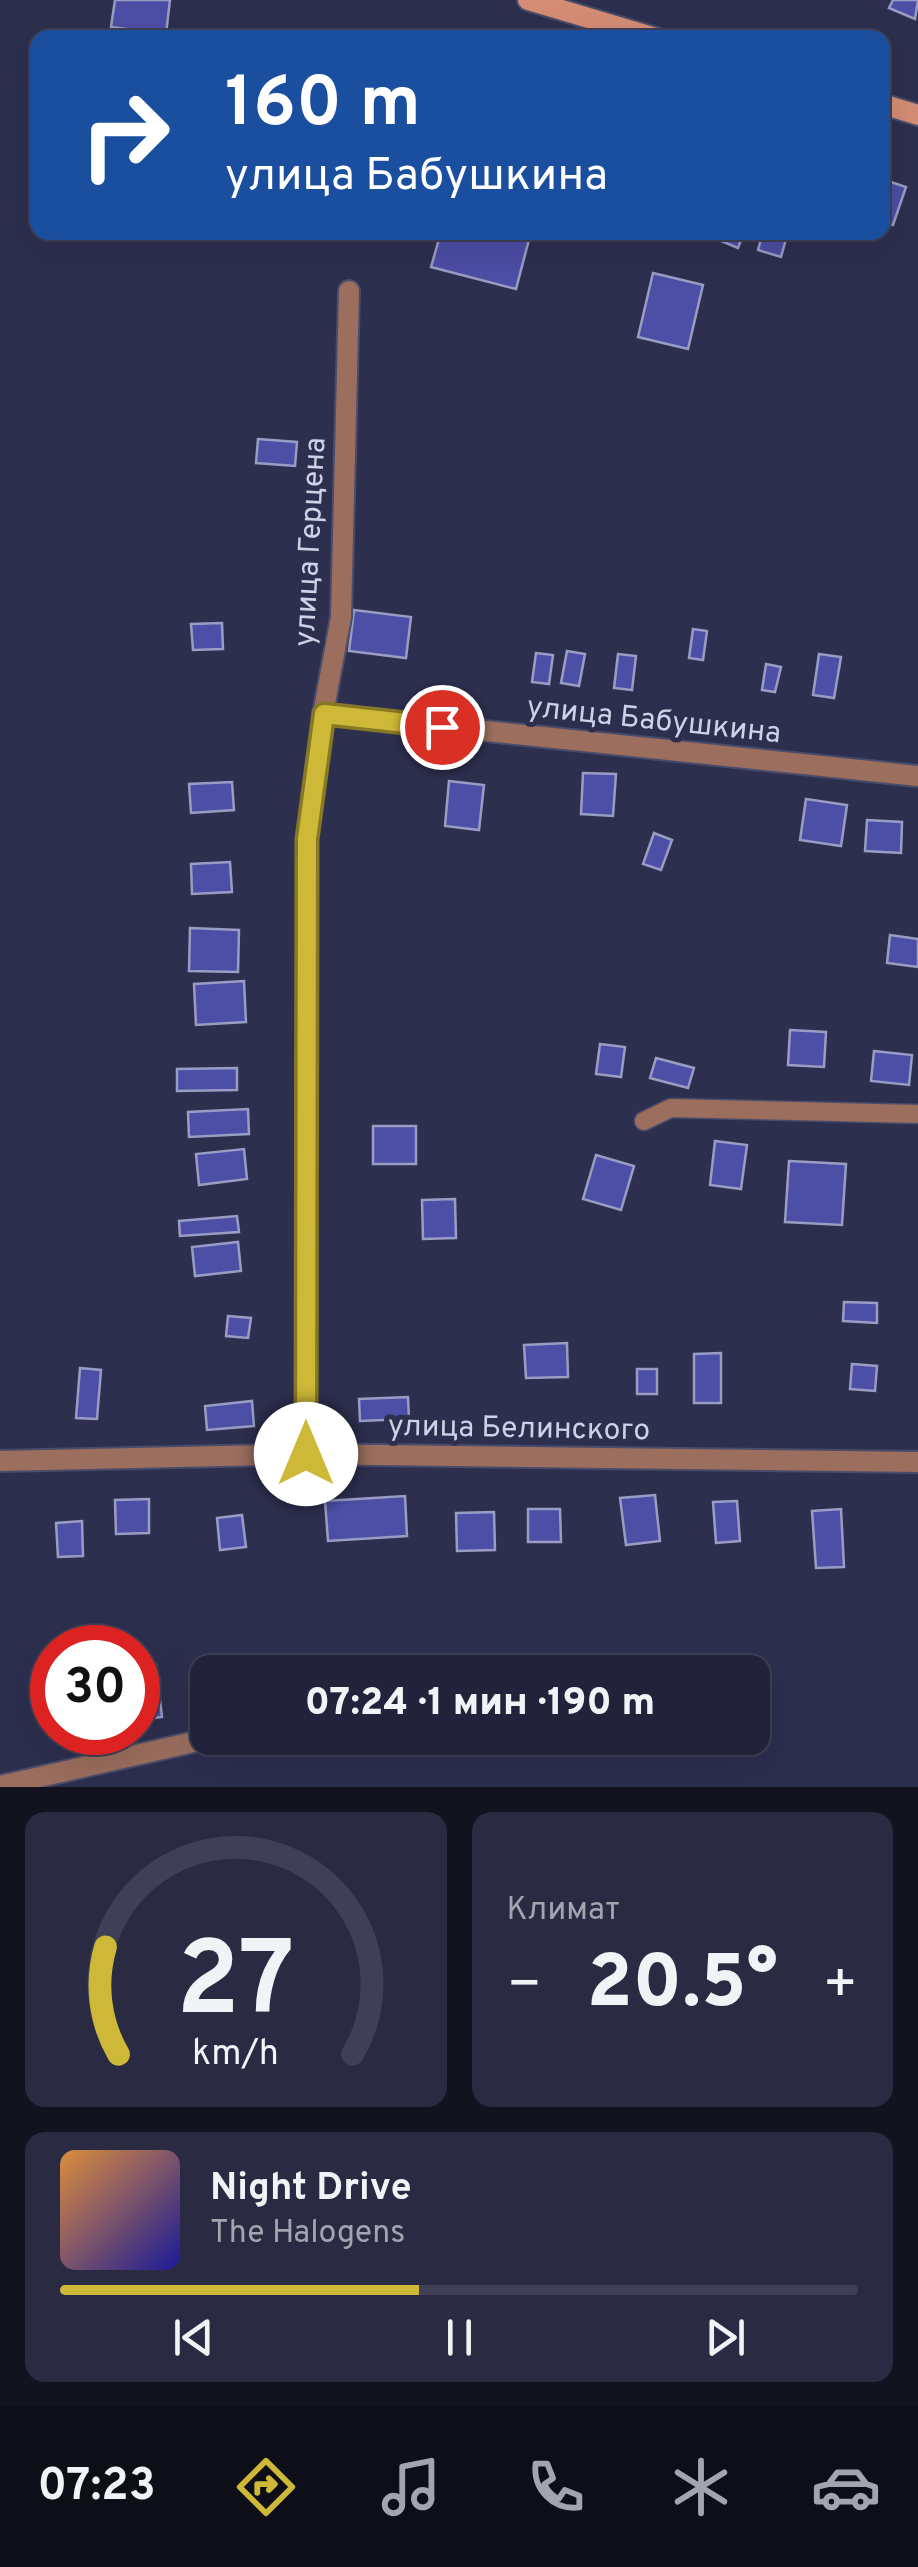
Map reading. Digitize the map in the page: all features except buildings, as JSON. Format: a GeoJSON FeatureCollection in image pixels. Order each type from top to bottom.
{"type":"FeatureCollection","features":[{"type":"Feature","properties":{"kind":"main road"},"geometry":{"type":"LineString","coordinates":[[528,0],[629,30]]}},
{"type":"Feature","properties":{"kind":"main road"},"geometry":{"type":"LineString","coordinates":[[890,106],[918,114]]}},
{"type":"Feature","properties":{"kind":"street","name":"улица Герцена"},"geometry":{"type":"LineString","coordinates":[[306,1454],[307,839],[342,618],[348,291]]}},
{"type":"Feature","properties":{"kind":"street","name":"улица Бабушкина"},"geometry":{"type":"LineString","coordinates":[[324,714],[918,776]]}},
{"type":"Feature","properties":{"kind":"street","name":"улица Белинского"},"geometry":{"type":"LineString","coordinates":[[0,1461],[306,1454],[918,1462]]}},
{"type":"Feature","properties":{"kind":"street"},"geometry":{"type":"LineString","coordinates":[[0,1786],[190,1743]]}},
{"type":"Feature","properties":{"kind":"lane"},"geometry":{"type":"LineString","coordinates":[[644,1121],[671,1108],[918,1114]]}},
{"type":"Feature","properties":{"kind":"route"},"geometry":{"type":"LineString","coordinates":[[306,1454],[307,839],[324,714],[442,727]]}}]}
